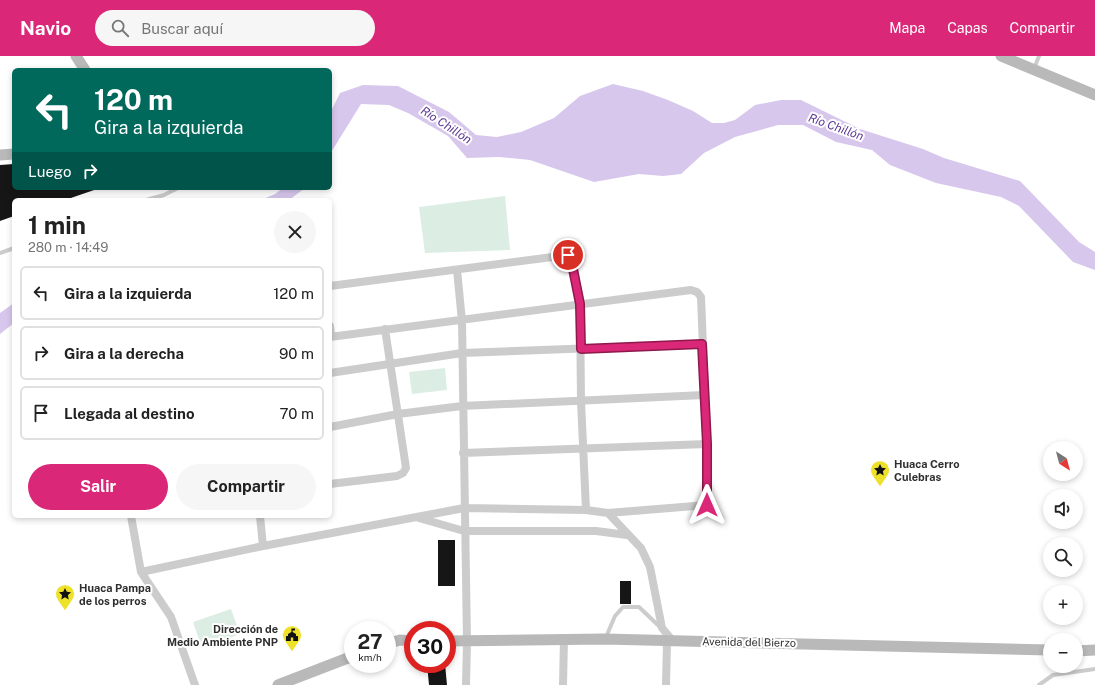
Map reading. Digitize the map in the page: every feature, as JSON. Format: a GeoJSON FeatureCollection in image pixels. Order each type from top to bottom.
{"type":"FeatureCollection","features":[{"type":"Feature","properties":{"kind":"street"},"geometry":{"type":"LineString","coordinates":[[76,56],[84,68]]}},
{"type":"Feature","properties":{"kind":"street"},"geometry":{"type":"LineString","coordinates":[[1001,56],[1095,96]]}},
{"type":"Feature","properties":{"kind":"street"},"geometry":{"type":"LineString","coordinates":[[0,155],[12,154]]}},
{"type":"Feature","properties":{"kind":"street"},"geometry":{"type":"LineString","coordinates":[[332,286],[568,255],[571,259],[580,304],[581,400],[586,510]]}},
{"type":"Feature","properties":{"kind":"street"},"geometry":{"type":"LineString","coordinates":[[457,270],[462,321],[462,406],[467,641],[466,685]]}},
{"type":"Feature","properties":{"kind":"street"},"geometry":{"type":"LineString","coordinates":[[141,572],[263,546],[418,518],[464,508],[586,510],[608,513],[707,505],[707,444],[701,297],[697,292],[691,290],[332,337]]}},
{"type":"Feature","properties":{"kind":"street"},"geometry":{"type":"LineString","coordinates":[[332,484],[397,476],[403,473],[406,468],[384,330]]}},
{"type":"Feature","properties":{"kind":"street"},"geometry":{"type":"LineString","coordinates":[[332,373],[462,353],[702,344]]}},
{"type":"Feature","properties":{"kind":"street"},"geometry":{"type":"LineString","coordinates":[[332,426],[398,414],[462,406],[704,395]]}},
{"type":"Feature","properties":{"kind":"street"},"geometry":{"type":"LineString","coordinates":[[463,453],[707,444]]}},
{"type":"Feature","properties":{"kind":"street"},"geometry":{"type":"LineString","coordinates":[[608,513],[627,535],[641,548],[650,567],[662,628],[670,641],[666,685]]}},
{"type":"Feature","properties":{"kind":"street"},"geometry":{"type":"LineString","coordinates":[[131,518],[141,572],[171,617],[195,685]]}},
{"type":"Feature","properties":{"kind":"street"},"geometry":{"type":"LineString","coordinates":[[260,518],[263,546]]}},
{"type":"Feature","properties":{"kind":"street"},"geometry":{"type":"LineString","coordinates":[[418,518],[464,531],[596,531],[627,535]]}},
{"type":"Feature","properties":{"kind":"street"},"geometry":{"type":"LineString","coordinates":[[563,685],[564,639]]}},
{"type":"Feature","properties":{"kind":"street","name":"Avenida del Bierzo"},"geometry":{"type":"LineString","coordinates":[[456,641],[605,639],[1043,650]]}},
{"type":"Feature","properties":{"kind":"street"},"geometry":{"type":"LineString","coordinates":[[1083,651],[1095,650]]}},
{"type":"Feature","properties":{"kind":"street"},"geometry":{"type":"LineString","coordinates":[[278,685],[344,659]]}},
{"type":"Feature","properties":{"kind":"lane"},"geometry":{"type":"LineString","coordinates":[[1034,70],[1039,56]]}},
{"type":"Feature","properties":{"kind":"lane"},"geometry":{"type":"LineString","coordinates":[[153,198],[174,190]]}},
{"type":"Feature","properties":{"kind":"lane"},"geometry":{"type":"LineString","coordinates":[[0,253],[12,249]]}},
{"type":"Feature","properties":{"kind":"lane"},"geometry":{"type":"LineString","coordinates":[[605,639],[616,616],[623,607],[639,608],[662,628]]}},
{"type":"Feature","properties":{"kind":"lane"},"geometry":{"type":"LineString","coordinates":[[1039,685],[1053,675],[1095,669]]}},
{"type":"Feature","properties":{"kind":"shaded area"},"geometry":{"type":"Polygon","coordinates":[[[505,196],[510,250],[425,253],[419,207],[505,196]]]}},
{"type":"Feature","properties":{"kind":"shaded area"},"geometry":{"type":"Polygon","coordinates":[[[445,368],[447,390],[412,394],[409,372],[445,368]]]}},
{"type":"Feature","properties":{"kind":"shaded area"},"geometry":{"type":"Polygon","coordinates":[[[231,609],[240,634],[202,648],[193,622],[231,609]]]}},
{"type":"Feature","properties":{"kind":"water","name":"Río Chillón"},"geometry":{"type":"Polygon","coordinates":[[[613,84],[643,91],[668,100],[693,111],[712,123],[724,123],[735,120],[755,105],[781,100],[801,100],[860,129],[923,149],[944,158],[1020,181],[1079,242],[1095,252],[1095,270],[1073,262],[1019,206],[1001,197],[936,183],[890,165],[872,150],[836,142],[803,125],[778,125],[735,137],[704,153],[681,174],[663,176],[639,174],[594,182],[530,160],[499,157],[467,158],[448,136],[408,113],[389,105],[361,104],[332,151],[332,109],[340,93],[363,85],[398,86],[449,112],[476,135],[497,137],[521,132],[554,118],[580,96],[613,84]]]}},
{"type":"Feature","properties":{"kind":"water"},"geometry":{"type":"Polygon","coordinates":[[[280,190],[302,190],[292,198],[266,198],[280,190]]]}},
{"type":"Feature","properties":{"kind":"water"},"geometry":{"type":"Polygon","coordinates":[[[12,304],[12,325],[0,334],[0,313],[12,304]]]}},
{"type":"Feature","properties":{"kind":"building"},"geometry":{"type":"Polygon","coordinates":[[[12,164],[12,190],[94,190],[71,198],[12,198],[12,217],[0,221],[0,165],[12,164]]]}},
{"type":"Feature","properties":{"kind":"building"},"geometry":{"type":"Polygon","coordinates":[[[438,540],[455,540],[455,586],[438,586],[438,540]]]}},
{"type":"Feature","properties":{"kind":"building"},"geometry":{"type":"Polygon","coordinates":[[[620,581],[631,581],[631,604],[620,604],[620,581]]]}},
{"type":"Feature","properties":{"kind":"building"},"geometry":{"type":"Polygon","coordinates":[[[428,673],[446,673],[447,685],[429,685],[428,673]]]}},
{"type":"Feature","properties":{"kind":"place","name":"Huaca Cerro Culebras"},"geometry":{"type":"Point","coordinates":[880,487]}},
{"type":"Feature","properties":{"kind":"place","name":"Huaca Pampa de los perros"},"geometry":{"type":"Point","coordinates":[65,611]}},
{"type":"Feature","properties":{"kind":"place","name":"Dirección de Medio Ambiente PNP"},"geometry":{"type":"Point","coordinates":[292,652]}},
{"type":"Feature","properties":{"kind":"route"},"geometry":{"type":"LineString","coordinates":[[568,255],[571,259],[580,304],[581,349],[702,344],[707,444],[707,505]]}}]}
